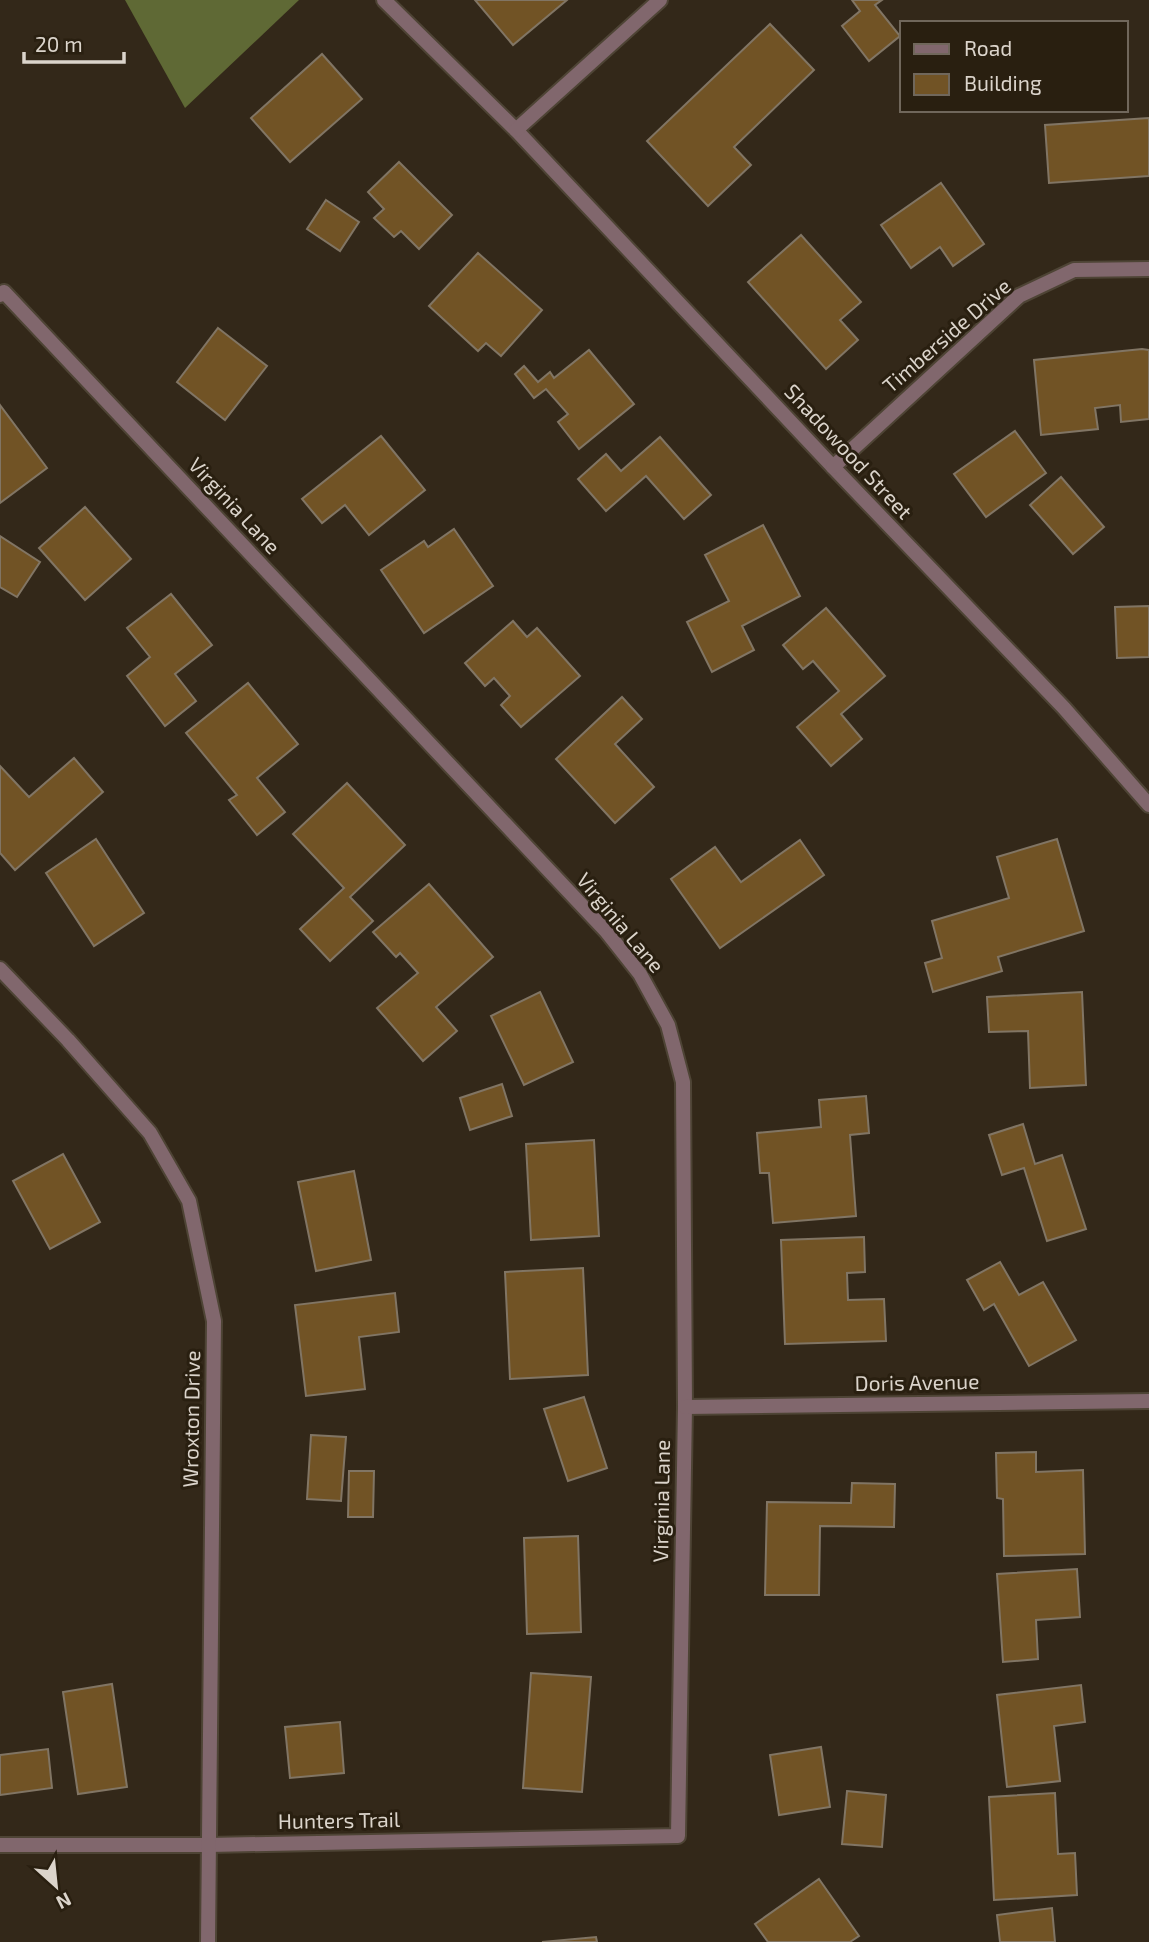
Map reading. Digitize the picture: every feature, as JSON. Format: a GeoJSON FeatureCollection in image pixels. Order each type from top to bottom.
{"type":"FeatureCollection","features":[{"type":"Feature","properties":{"kind":"street","name":"Shadowood Street"},"geometry":{"type":"LineString","coordinates":[[384,0],[516,130],[1064,708],[1149,805]]}},
{"type":"Feature","properties":{"kind":"street"},"geometry":{"type":"LineString","coordinates":[[516,130],[660,0]]}},
{"type":"Feature","properties":{"kind":"street","name":"Timberside Drive"},"geometry":{"type":"LineString","coordinates":[[833,467],[1019,296],[1074,270],[1149,269]]}},
{"type":"Feature","properties":{"kind":"street","name":"Virginia Lane"},"geometry":{"type":"LineString","coordinates":[[2,294],[606,931],[640,974],[668,1025],[683,1082],[685,1406],[678,1836]]}},
{"type":"Feature","properties":{"kind":"street","name":"Wroxton Drive"},"geometry":{"type":"LineString","coordinates":[[0,969],[68,1040],[150,1133],[189,1201],[214,1321],[208,1942]]}},
{"type":"Feature","properties":{"kind":"street","name":"Doris Avenue"},"geometry":{"type":"LineString","coordinates":[[685,1406],[1149,1401]]}},
{"type":"Feature","properties":{"kind":"street","name":"Hunters Trail"},"geometry":{"type":"LineString","coordinates":[[0,1845],[678,1836]]}},
{"type":"Feature","properties":{"kind":"green space"},"geometry":{"type":"Polygon","coordinates":[[[125,0],[299,0],[185,108],[125,0]]]}},
{"type":"Feature","properties":{"kind":"building"},"geometry":{"type":"Polygon","coordinates":[[[475,0],[567,0],[513,45],[475,0]]]}},
{"type":"Feature","properties":{"kind":"building"},"geometry":{"type":"Polygon","coordinates":[[[852,0],[882,0],[875,5],[900,36],[869,61],[842,26],[860,11],[852,0]]]}},
{"type":"Feature","properties":{"kind":"building"},"geometry":{"type":"Polygon","coordinates":[[[770,24],[814,70],[734,147],[751,165],[708,206],[647,141],[770,24]]]}},
{"type":"Feature","properties":{"kind":"building"},"geometry":{"type":"Polygon","coordinates":[[[322,54],[362,99],[290,162],[251,118],[322,54]]]}},
{"type":"Feature","properties":{"kind":"building"},"geometry":{"type":"Polygon","coordinates":[[[1149,118],[1149,176],[1049,183],[1045,125],[1149,118]]]}},
{"type":"Feature","properties":{"kind":"building"},"geometry":{"type":"Polygon","coordinates":[[[399,162],[452,215],[419,249],[401,231],[394,237],[374,218],[384,209],[368,192],[399,162]]]}},
{"type":"Feature","properties":{"kind":"building"},"geometry":{"type":"Polygon","coordinates":[[[941,183],[984,244],[953,266],[940,247],[911,268],[881,225],[941,183]]]}},
{"type":"Feature","properties":{"kind":"building"},"geometry":{"type":"Polygon","coordinates":[[[326,200],[359,222],[340,251],[307,229],[326,200]]]}},
{"type":"Feature","properties":{"kind":"building"},"geometry":{"type":"Polygon","coordinates":[[[801,235],[861,302],[840,320],[858,340],[826,369],[748,282],[801,235]]]}},
{"type":"Feature","properties":{"kind":"building"},"geometry":{"type":"Polygon","coordinates":[[[478,253],[542,310],[501,356],[486,343],[478,351],[429,306],[478,253]]]}},
{"type":"Feature","properties":{"kind":"building"},"geometry":{"type":"Polygon","coordinates":[[[218,328],[267,366],[225,420],[177,382],[218,328]]]}},
{"type":"Feature","properties":{"kind":"building"},"geometry":{"type":"Polygon","coordinates":[[[589,350],[634,404],[579,449],[558,422],[568,414],[546,389],[534,398],[515,374],[524,366],[538,382],[550,372],[554,378],[589,350]]]}},
{"type":"Feature","properties":{"kind":"building"},"geometry":{"type":"Polygon","coordinates":[[[1149,350],[1149,419],[1121,422],[1120,405],[1095,408],[1098,429],[1041,435],[1034,360],[1149,350]]]}},
{"type":"Feature","properties":{"kind":"building"},"geometry":{"type":"Polygon","coordinates":[[[0,405],[47,468],[0,503],[0,405]]]}},
{"type":"Feature","properties":{"kind":"building"},"geometry":{"type":"Polygon","coordinates":[[[1015,431],[1046,473],[986,517],[954,474],[1015,431]]]}},
{"type":"Feature","properties":{"kind":"building"},"geometry":{"type":"Polygon","coordinates":[[[381,436],[425,490],[369,535],[345,505],[322,523],[302,499],[381,436]]]}},
{"type":"Feature","properties":{"kind":"building"},"geometry":{"type":"Polygon","coordinates":[[[660,437],[711,495],[684,519],[646,476],[606,511],[578,479],[606,454],[621,471],[660,437]]]}},
{"type":"Feature","properties":{"kind":"building"},"geometry":{"type":"Polygon","coordinates":[[[1061,477],[1104,527],[1073,554],[1030,505],[1061,477]]]}},
{"type":"Feature","properties":{"kind":"building"},"geometry":{"type":"Polygon","coordinates":[[[85,507],[131,559],[85,600],[39,548],[85,507]]]}},
{"type":"Feature","properties":{"kind":"building"},"geometry":{"type":"Polygon","coordinates":[[[763,525],[800,596],[742,626],[754,650],[712,672],[687,622],[729,601],[705,555],[763,525]]]}},
{"type":"Feature","properties":{"kind":"building"},"geometry":{"type":"Polygon","coordinates":[[[454,529],[493,586],[424,633],[381,570],[424,541],[428,547],[454,529]]]}},
{"type":"Feature","properties":{"kind":"building"},"geometry":{"type":"Polygon","coordinates":[[[0,536],[40,562],[17,597],[0,587],[0,536]]]}},
{"type":"Feature","properties":{"kind":"building"},"geometry":{"type":"Polygon","coordinates":[[[171,594],[212,645],[175,674],[196,701],[165,726],[127,676],[150,657],[127,628],[171,594]]]}},
{"type":"Feature","properties":{"kind":"building"},"geometry":{"type":"Polygon","coordinates":[[[1149,606],[1149,657],[1117,658],[1115,607],[1149,606]]]}},
{"type":"Feature","properties":{"kind":"building"},"geometry":{"type":"Polygon","coordinates":[[[826,608],[885,676],[841,714],[862,739],[831,766],[797,727],[839,691],[813,661],[803,669],[783,645],[826,608]]]}},
{"type":"Feature","properties":{"kind":"building"},"geometry":{"type":"Polygon","coordinates":[[[513,621],[527,637],[537,628],[580,676],[521,727],[501,705],[510,696],[494,678],[485,686],[465,663],[513,621]]]}},
{"type":"Feature","properties":{"kind":"building"},"geometry":{"type":"Polygon","coordinates":[[[248,683],[298,744],[257,778],[285,812],[257,835],[229,800],[237,795],[186,733],[248,683]]]}},
{"type":"Feature","properties":{"kind":"building"},"geometry":{"type":"Polygon","coordinates":[[[622,697],[642,719],[615,744],[654,787],[615,823],[556,759],[622,697]]]}},
{"type":"Feature","properties":{"kind":"building"},"geometry":{"type":"Polygon","coordinates":[[[74,758],[103,792],[15,870],[0,853],[0,766],[29,797],[74,758]]]}},
{"type":"Feature","properties":{"kind":"building"},"geometry":{"type":"Polygon","coordinates":[[[347,783],[405,845],[350,897],[373,921],[330,961],[300,929],[344,888],[293,834],[347,783]]]}},
{"type":"Feature","properties":{"kind":"building"},"geometry":{"type":"Polygon","coordinates":[[[96,839],[144,913],[94,946],[46,873],[96,839]]]}},
{"type":"Feature","properties":{"kind":"building"},"geometry":{"type":"Polygon","coordinates":[[[1057,839],[1084,931],[998,957],[1002,971],[933,992],[925,963],[942,958],[932,921],[1009,898],[997,857],[1057,839]]]}},
{"type":"Feature","properties":{"kind":"building"},"geometry":{"type":"Polygon","coordinates":[[[800,840],[824,875],[720,948],[671,879],[715,847],[741,882],[800,840]]]}},
{"type":"Feature","properties":{"kind":"building"},"geometry":{"type":"Polygon","coordinates":[[[429,884],[493,957],[436,1007],[457,1031],[423,1061],[377,1008],[418,973],[400,953],[396,957],[373,932],[429,884]]]}},
{"type":"Feature","properties":{"kind":"building"},"geometry":{"type":"Polygon","coordinates":[[[540,992],[573,1062],[524,1085],[491,1016],[540,992]]]}},
{"type":"Feature","properties":{"kind":"building"},"geometry":{"type":"Polygon","coordinates":[[[1082,992],[1086,1085],[1030,1088],[1028,1031],[989,1032],[987,997],[1082,992]]]}},
{"type":"Feature","properties":{"kind":"building"},"geometry":{"type":"Polygon","coordinates":[[[502,1084],[512,1116],[470,1130],[460,1098],[502,1084]]]}},
{"type":"Feature","properties":{"kind":"building"},"geometry":{"type":"Polygon","coordinates":[[[866,1096],[869,1133],[850,1135],[856,1216],[773,1223],[769,1173],[760,1173],[757,1133],[821,1127],[819,1100],[866,1096]]]}},
{"type":"Feature","properties":{"kind":"building"},"geometry":{"type":"Polygon","coordinates":[[[1023,1124],[1035,1164],[1062,1155],[1086,1229],[1047,1241],[1024,1168],[1002,1175],[989,1135],[1023,1124]]]}},
{"type":"Feature","properties":{"kind":"building"},"geometry":{"type":"Polygon","coordinates":[[[594,1140],[599,1236],[531,1240],[526,1144],[594,1140]]]}},
{"type":"Feature","properties":{"kind":"building"},"geometry":{"type":"Polygon","coordinates":[[[63,1154],[100,1222],[50,1249],[13,1181],[63,1154]]]}},
{"type":"Feature","properties":{"kind":"building"},"geometry":{"type":"Polygon","coordinates":[[[354,1171],[371,1260],[316,1271],[298,1182],[354,1171]]]}},
{"type":"Feature","properties":{"kind":"building"},"geometry":{"type":"Polygon","coordinates":[[[864,1237],[865,1272],[847,1273],[848,1300],[884,1299],[886,1341],[785,1344],[781,1240],[864,1237]]]}},
{"type":"Feature","properties":{"kind":"building"},"geometry":{"type":"Polygon","coordinates":[[[1000,1262],[1019,1295],[1043,1282],[1076,1340],[1029,1366],[994,1304],[984,1310],[967,1280],[1000,1262]]]}},
{"type":"Feature","properties":{"kind":"building"},"geometry":{"type":"Polygon","coordinates":[[[583,1268],[588,1375],[510,1379],[505,1272],[583,1268]]]}},
{"type":"Feature","properties":{"kind":"building"},"geometry":{"type":"Polygon","coordinates":[[[395,1293],[399,1332],[359,1337],[365,1389],[306,1396],[295,1305],[395,1293]]]}},
{"type":"Feature","properties":{"kind":"building"},"geometry":{"type":"Polygon","coordinates":[[[584,1397],[607,1468],[568,1481],[544,1409],[584,1397]]]}},
{"type":"Feature","properties":{"kind":"building"},"geometry":{"type":"Polygon","coordinates":[[[311,1435],[346,1437],[341,1501],[307,1499],[311,1435]]]}},
{"type":"Feature","properties":{"kind":"building"},"geometry":{"type":"Polygon","coordinates":[[[1036,1452],[1036,1472],[1083,1470],[1085,1554],[1004,1556],[1003,1499],[997,1498],[996,1453],[1036,1452]]]}},
{"type":"Feature","properties":{"kind":"building"},"geometry":{"type":"Polygon","coordinates":[[[349,1471],[374,1471],[373,1517],[348,1517],[349,1471]]]}},
{"type":"Feature","properties":{"kind":"building"},"geometry":{"type":"Polygon","coordinates":[[[852,1483],[895,1484],[894,1527],[820,1526],[819,1595],[765,1595],[767,1502],[851,1503],[852,1483]]]}},
{"type":"Feature","properties":{"kind":"building"},"geometry":{"type":"Polygon","coordinates":[[[578,1536],[581,1632],[527,1634],[524,1538],[578,1536]]]}},
{"type":"Feature","properties":{"kind":"building"},"geometry":{"type":"Polygon","coordinates":[[[1077,1569],[1080,1617],[1036,1620],[1038,1659],[1003,1662],[997,1574],[1077,1569]]]}},
{"type":"Feature","properties":{"kind":"building"},"geometry":{"type":"Polygon","coordinates":[[[531,1673],[591,1677],[582,1792],[523,1788],[531,1673]]]}},
{"type":"Feature","properties":{"kind":"building"},"geometry":{"type":"Polygon","coordinates":[[[112,1684],[127,1787],[78,1794],[63,1692],[112,1684]]]}},
{"type":"Feature","properties":{"kind":"building"},"geometry":{"type":"Polygon","coordinates":[[[1081,1685],[1085,1722],[1054,1726],[1060,1781],[1007,1787],[997,1695],[1081,1685]]]}},
{"type":"Feature","properties":{"kind":"building"},"geometry":{"type":"Polygon","coordinates":[[[340,1722],[344,1773],[290,1778],[285,1727],[340,1722]]]}},
{"type":"Feature","properties":{"kind":"building"},"geometry":{"type":"Polygon","coordinates":[[[821,1747],[830,1807],[779,1815],[770,1755],[821,1747]]]}},
{"type":"Feature","properties":{"kind":"building"},"geometry":{"type":"Polygon","coordinates":[[[48,1749],[52,1788],[0,1795],[0,1755],[48,1749]]]}},
{"type":"Feature","properties":{"kind":"building"},"geometry":{"type":"Polygon","coordinates":[[[847,1791],[886,1795],[882,1847],[842,1844],[847,1791]]]}},
{"type":"Feature","properties":{"kind":"building"},"geometry":{"type":"Polygon","coordinates":[[[1055,1793],[1058,1854],[1075,1853],[1077,1895],[994,1900],[989,1797],[1055,1793]]]}},
{"type":"Feature","properties":{"kind":"building"},"geometry":{"type":"Polygon","coordinates":[[[819,1879],[859,1936],[850,1942],[768,1942],[755,1924],[819,1879]]]}},
{"type":"Feature","properties":{"kind":"building"},"geometry":{"type":"Polygon","coordinates":[[[1052,1908],[1055,1942],[1000,1942],[997,1915],[1052,1908]]]}},
{"type":"Feature","properties":{"kind":"building"},"geometry":{"type":"Polygon","coordinates":[[[596,1937],[597,1942],[542,1942],[596,1937]]]}}]}
